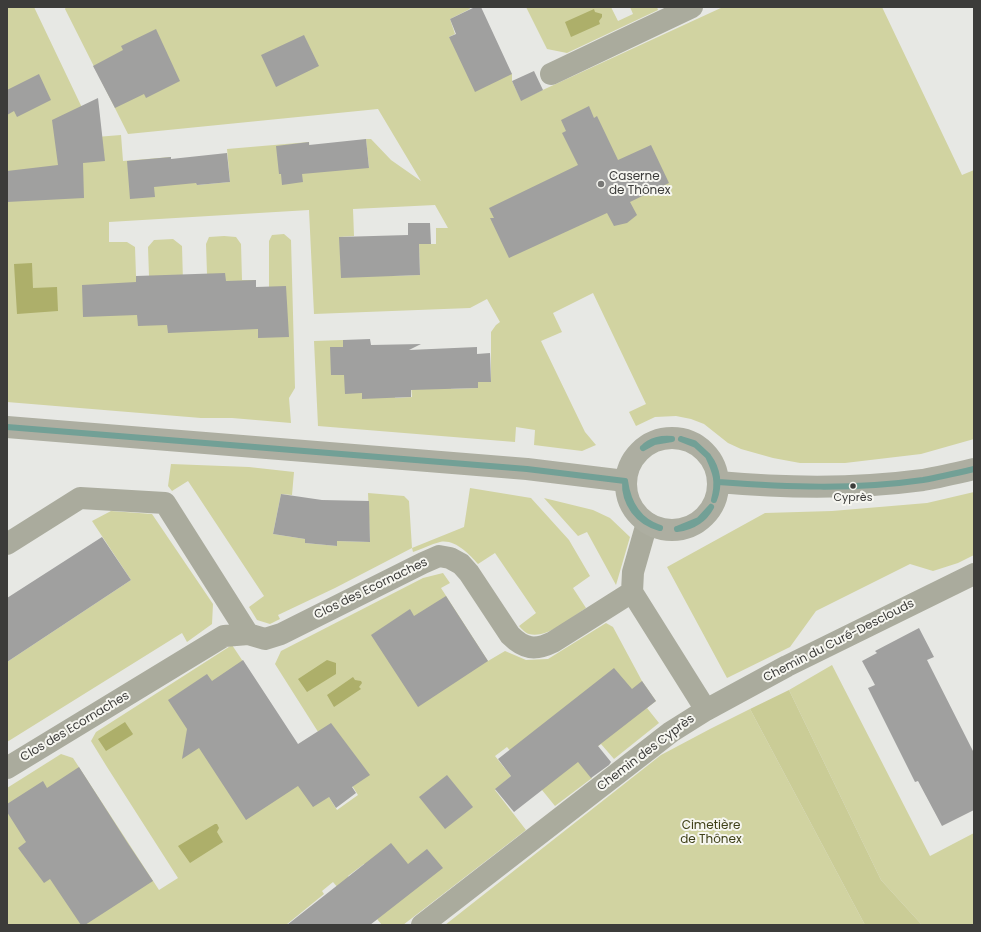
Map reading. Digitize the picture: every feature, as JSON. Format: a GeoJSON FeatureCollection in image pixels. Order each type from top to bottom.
{"type":"FeatureCollection","features":[{"type":"Feature","properties":{"kind":"main road"},"geometry":{"type":"LineString","coordinates":[[7,427],[527,469],[625,481]]}},
{"type":"Feature","properties":{"kind":"main road"},"geometry":{"type":"LineString","coordinates":[[676,438],[691,442],[703,450],[711,459],[717,473],[718,482],[714,503],[706,515],[698,522],[687,527],[674,530],[660,528],[647,523],[636,514],[626,493],[625,481],[631,462],[640,450],[661,439],[676,438]]}},
{"type":"Feature","properties":{"kind":"main road"},"geometry":{"type":"LineString","coordinates":[[718,482],[808,487],[853,486],[923,480],[974,470]]}},
{"type":"Feature","properties":{"kind":"street"},"geometry":{"type":"LineString","coordinates":[[551,74],[692,7]]}},
{"type":"Feature","properties":{"kind":"street"},"geometry":{"type":"LineString","coordinates":[[7,544],[80,498],[165,503],[248,634]]}},
{"type":"Feature","properties":{"kind":"street"},"geometry":{"type":"LineString","coordinates":[[632,592],[633,572],[647,523]]}},
{"type":"Feature","properties":{"kind":"street","name":"Clos des Ecornaches"},"geometry":{"type":"LineString","coordinates":[[7,768],[224,636],[248,634],[265,639],[281,634],[439,556],[450,558],[461,564],[469,573],[510,635],[517,642],[533,648],[543,647],[553,642],[632,592]]}},
{"type":"Feature","properties":{"kind":"street","name":"Chemin du Curé-Desclouds"},"geometry":{"type":"LineString","coordinates":[[706,710],[787,666],[974,574]]}},
{"type":"Feature","properties":{"kind":"street","name":"Chemin des Cyprès"},"geometry":{"type":"LineString","coordinates":[[422,925],[671,732],[706,710],[632,592]]}},
{"type":"Feature","properties":{"kind":"green space"},"geometry":{"type":"Polygon","coordinates":[[[7,7],[34,7],[96,137],[121,135],[123,161],[171,157],[171,159],[196,179],[197,185],[230,182],[227,149],[309,142],[312,167],[369,168],[366,139],[371,139],[391,160],[421,181],[378,109],[128,134],[65,9],[66,7],[469,7],[470,9],[450,19],[455,34],[449,37],[512,74],[512,81],[521,100],[723,7],[882,7],[962,175],[974,170],[974,439],[921,454],[845,463],[800,463],[773,458],[741,449],[728,443],[704,424],[691,419],[676,416],[655,417],[636,426],[629,412],[646,404],[593,293],[553,313],[562,332],[541,341],[585,432],[596,445],[582,451],[534,445],[535,430],[516,427],[515,442],[318,426],[314,341],[343,340],[343,347],[331,347],[332,375],[344,375],[395,385],[395,398],[412,397],[411,385],[450,377],[451,389],[478,388],[478,382],[491,382],[491,332],[500,322],[487,299],[470,308],[314,314],[309,210],[109,222],[109,242],[127,242],[135,247],[136,276],[149,276],[148,247],[154,240],[173,239],[182,246],[183,282],[207,274],[206,244],[209,237],[224,236],[236,237],[241,244],[242,280],[256,280],[256,287],[269,287],[269,241],[272,235],[284,234],[291,240],[295,388],[289,398],[291,423],[232,418],[201,418],[7,402],[7,7]],[[435,205],[353,209],[354,236],[339,237],[393,276],[420,275],[419,244],[436,244],[436,228],[448,228],[435,205]]]}},
{"type":"Feature","properties":{"kind":"green space"},"geometry":{"type":"Polygon","coordinates":[[[526,7],[611,7],[618,21],[633,14],[630,7],[657,7],[658,10],[567,53],[547,49],[526,7]]]}},
{"type":"Feature","properties":{"kind":"green space"},"geometry":{"type":"Polygon","coordinates":[[[171,464],[249,467],[294,472],[292,495],[281,494],[273,534],[305,539],[305,543],[337,546],[337,541],[370,542],[368,493],[404,496],[409,501],[412,548],[335,588],[278,615],[280,619],[270,624],[257,620],[249,607],[264,596],[188,481],[172,491],[168,486],[171,464]]]}},
{"type":"Feature","properties":{"kind":"green space"},"geometry":{"type":"Polygon","coordinates":[[[470,488],[531,498],[569,540],[590,576],[573,588],[586,608],[567,622],[551,630],[536,635],[529,634],[519,626],[536,613],[495,553],[478,564],[461,548],[451,543],[440,542],[413,552],[412,548],[464,527],[470,488]]]}},
{"type":"Feature","properties":{"kind":"green space"},"geometry":{"type":"Polygon","coordinates":[[[974,492],[974,555],[958,563],[933,571],[910,564],[816,611],[790,647],[727,678],[667,567],[765,513],[832,511],[927,503],[974,492]]]}},
{"type":"Feature","properties":{"kind":"green space"},"geometry":{"type":"Polygon","coordinates":[[[544,498],[593,510],[610,518],[630,537],[616,585],[587,532],[578,536],[544,498]]]}},
{"type":"Feature","properties":{"kind":"green space"},"geometry":{"type":"Polygon","coordinates":[[[111,511],[152,514],[213,604],[212,624],[187,642],[182,633],[7,742],[7,662],[131,580],[92,521],[111,511]]]}},
{"type":"Feature","properties":{"kind":"green space"},"geometry":{"type":"Polygon","coordinates":[[[443,573],[450,583],[441,588],[488,661],[505,651],[526,660],[548,659],[606,623],[613,627],[642,681],[656,701],[647,708],[659,723],[614,759],[601,744],[579,761],[592,778],[555,806],[507,747],[495,756],[511,776],[495,790],[526,830],[403,925],[382,925],[377,919],[387,893],[364,864],[348,876],[355,886],[344,895],[333,882],[322,891],[324,894],[286,925],[7,925],[7,788],[61,754],[73,758],[159,890],[178,878],[91,741],[96,732],[232,645],[270,702],[337,810],[358,795],[275,664],[281,651],[423,578],[443,573]]]}},
{"type":"Feature","properties":{"kind":"green space"},"geometry":{"type":"Polygon","coordinates":[[[832,665],[930,856],[974,833],[974,925],[922,925],[881,880],[789,690],[832,665]]]}},
{"type":"Feature","properties":{"kind":"green space","name":"Cimetière de Thônex"},"geometry":{"type":"Polygon","coordinates":[[[750,709],[865,925],[445,925],[661,755],[750,709]]]}},
{"type":"Feature","properties":{"kind":"shaded area"},"geometry":{"type":"Polygon","coordinates":[[[594,9],[595,12],[602,14],[599,21],[600,24],[571,37],[565,22],[594,9]]]}},
{"type":"Feature","properties":{"kind":"shaded area"},"geometry":{"type":"Polygon","coordinates":[[[32,263],[33,288],[57,287],[58,311],[17,314],[14,264],[32,263]]]}},
{"type":"Feature","properties":{"kind":"shaded area"},"geometry":{"type":"Polygon","coordinates":[[[327,660],[336,663],[336,674],[307,692],[298,679],[327,660]]]}},
{"type":"Feature","properties":{"kind":"shaded area"},"geometry":{"type":"Polygon","coordinates":[[[353,677],[355,680],[361,681],[362,683],[359,687],[361,689],[334,707],[327,695],[353,677]]]}},
{"type":"Feature","properties":{"kind":"shaded area"},"geometry":{"type":"Polygon","coordinates":[[[789,690],[881,880],[922,925],[865,925],[750,709],[789,690]]]}},
{"type":"Feature","properties":{"kind":"shaded area"},"geometry":{"type":"Polygon","coordinates":[[[125,722],[133,734],[106,751],[98,739],[125,722]]]}},
{"type":"Feature","properties":{"kind":"shaded area"},"geometry":{"type":"Polygon","coordinates":[[[217,824],[219,828],[217,832],[223,842],[190,863],[178,846],[217,824]]]}},
{"type":"Feature","properties":{"kind":"building"},"geometry":{"type":"Polygon","coordinates":[[[475,7],[481,7],[512,74],[475,92],[449,37],[456,34],[450,19],[475,7]]]}},
{"type":"Feature","properties":{"kind":"building"},"geometry":{"type":"Polygon","coordinates":[[[156,29],[180,81],[146,98],[144,94],[115,108],[93,66],[123,50],[121,46],[156,29]]]}},
{"type":"Feature","properties":{"kind":"building"},"geometry":{"type":"Polygon","coordinates":[[[304,35],[319,66],[276,87],[261,55],[304,35]]]}},
{"type":"Feature","properties":{"kind":"building"},"geometry":{"type":"Polygon","coordinates":[[[534,71],[543,90],[521,101],[512,81],[534,71]]]}},
{"type":"Feature","properties":{"kind":"building"},"geometry":{"type":"Polygon","coordinates":[[[39,74],[51,100],[17,117],[14,111],[7,115],[7,90],[39,74]]]}},
{"type":"Feature","properties":{"kind":"building"},"geometry":{"type":"Polygon","coordinates":[[[98,98],[105,161],[83,163],[84,198],[7,202],[7,171],[58,165],[52,120],[98,98]]]}},
{"type":"Feature","properties":{"kind":"building"},"geometry":{"type":"Polygon","coordinates":[[[589,106],[594,118],[597,116],[618,160],[651,145],[669,183],[630,202],[637,215],[627,223],[614,226],[607,213],[509,258],[490,218],[494,218],[489,208],[578,165],[562,133],[566,131],[561,120],[589,106]]]}},
{"type":"Feature","properties":{"kind":"building"},"geometry":{"type":"Polygon","coordinates":[[[366,139],[369,168],[302,174],[303,182],[282,185],[281,174],[279,174],[276,146],[309,142],[309,145],[366,139]]]}},
{"type":"Feature","properties":{"kind":"building"},"geometry":{"type":"Polygon","coordinates":[[[227,153],[230,182],[197,185],[196,183],[154,187],[155,197],[130,199],[127,161],[171,157],[171,159],[227,153]]]}},
{"type":"Feature","properties":{"kind":"building"},"geometry":{"type":"Polygon","coordinates":[[[408,223],[430,223],[431,244],[419,244],[420,275],[341,278],[339,237],[408,235],[408,223]]]}},
{"type":"Feature","properties":{"kind":"building"},"geometry":{"type":"Polygon","coordinates":[[[225,273],[226,281],[256,280],[256,287],[286,286],[289,337],[258,338],[258,329],[168,333],[167,325],[138,326],[137,315],[83,317],[82,285],[136,282],[136,276],[225,273]]]}},
{"type":"Feature","properties":{"kind":"building"},"geometry":{"type":"Polygon","coordinates":[[[370,339],[371,345],[421,344],[409,350],[477,347],[477,354],[490,353],[491,382],[478,382],[478,388],[411,390],[411,397],[362,399],[362,393],[345,394],[344,375],[331,375],[330,347],[343,347],[343,340],[370,339]]]}},
{"type":"Feature","properties":{"kind":"building"},"geometry":{"type":"Polygon","coordinates":[[[281,494],[322,500],[369,501],[370,542],[337,541],[337,546],[305,543],[305,539],[273,534],[281,494]]]}},
{"type":"Feature","properties":{"kind":"building"},"geometry":{"type":"Polygon","coordinates":[[[102,537],[131,580],[7,662],[7,598],[102,537]]]}},
{"type":"Feature","properties":{"kind":"building"},"geometry":{"type":"Polygon","coordinates":[[[446,596],[488,661],[418,707],[371,635],[410,609],[414,616],[446,596]]]}},
{"type":"Feature","properties":{"kind":"building"},"geometry":{"type":"Polygon","coordinates":[[[919,628],[934,657],[927,660],[974,753],[974,810],[942,826],[918,781],[915,782],[868,688],[875,685],[862,661],[877,653],[875,651],[919,628]]]}},
{"type":"Feature","properties":{"kind":"building"},"geometry":{"type":"Polygon","coordinates":[[[243,660],[298,744],[331,723],[370,775],[352,787],[356,793],[336,808],[329,797],[313,807],[298,786],[246,820],[199,748],[182,759],[187,729],[168,700],[207,674],[212,681],[243,660]]]}},
{"type":"Feature","properties":{"kind":"building"},"geometry":{"type":"Polygon","coordinates":[[[614,668],[632,689],[642,681],[656,701],[598,746],[611,762],[609,765],[591,778],[578,762],[514,812],[495,789],[511,776],[498,759],[614,668]]]}},
{"type":"Feature","properties":{"kind":"building"},"geometry":{"type":"Polygon","coordinates":[[[79,767],[153,881],[85,925],[81,925],[50,879],[44,883],[18,848],[26,842],[7,812],[7,804],[43,781],[47,788],[79,767]]]}},
{"type":"Feature","properties":{"kind":"building"},"geometry":{"type":"Polygon","coordinates":[[[447,775],[473,807],[445,829],[419,797],[447,775]]]}},
{"type":"Feature","properties":{"kind":"building"},"geometry":{"type":"Polygon","coordinates":[[[391,843],[408,864],[427,849],[443,868],[370,925],[287,925],[391,843]]]}},
{"type":"Feature","properties":{"kind":"transit line"},"geometry":{"type":"LineString","coordinates":[[7,427],[527,469],[625,481]]}},
{"type":"Feature","properties":{"kind":"transit line"},"geometry":{"type":"LineString","coordinates":[[643,448],[656,440],[672,439]]}},
{"type":"Feature","properties":{"kind":"transit line"},"geometry":{"type":"LineString","coordinates":[[643,448],[654,442],[672,439]]}},
{"type":"Feature","properties":{"kind":"transit line"},"geometry":{"type":"LineString","coordinates":[[681,439],[694,443],[708,456]]}},
{"type":"Feature","properties":{"kind":"transit line"},"geometry":{"type":"LineString","coordinates":[[681,439],[696,445],[708,456]]}},
{"type":"Feature","properties":{"kind":"transit line"},"geometry":{"type":"LineString","coordinates":[[708,456],[714,466],[717,477],[717,489],[714,500]]}},
{"type":"Feature","properties":{"kind":"transit line"},"geometry":{"type":"LineString","coordinates":[[708,456],[716,477],[714,500]]}},
{"type":"Feature","properties":{"kind":"transit line"},"geometry":{"type":"LineString","coordinates":[[718,482],[820,487],[872,485],[923,480],[974,469]]}},
{"type":"Feature","properties":{"kind":"transit line"},"geometry":{"type":"LineString","coordinates":[[625,481],[626,489],[635,510],[646,521],[660,528]]}},
{"type":"Feature","properties":{"kind":"transit line"},"geometry":{"type":"LineString","coordinates":[[625,481],[627,497],[634,511],[645,521],[660,528]]}},
{"type":"Feature","properties":{"kind":"transit line"},"geometry":{"type":"LineString","coordinates":[[677,529],[699,520],[711,507]]}},
{"type":"Feature","properties":{"kind":"transit line"},"geometry":{"type":"LineString","coordinates":[[677,529],[693,525],[705,516],[711,507]]}},
{"type":"Feature","properties":{"kind":"place","name":"Caserne de Thônex"},"geometry":{"type":"Point","coordinates":[601,184]}},
{"type":"Feature","properties":{"kind":"place","name":"Cyprès"},"geometry":{"type":"Point","coordinates":[853,486]}}]}
